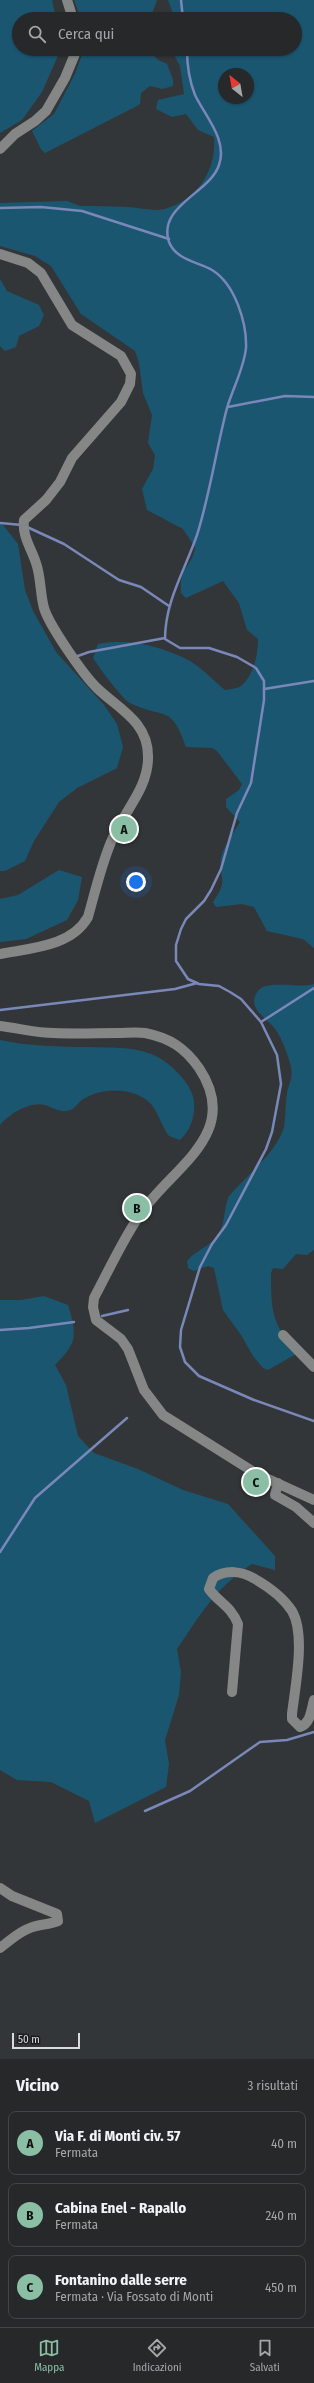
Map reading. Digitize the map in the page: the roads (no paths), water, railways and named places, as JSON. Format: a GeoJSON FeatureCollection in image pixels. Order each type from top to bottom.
{"type":"FeatureCollection","features":[{"type":"Feature","properties":{"kind":"street"},"geometry":{"type":"LineString","coordinates":[[67,0],[71,12]]}},
{"type":"Feature","properties":{"kind":"street"},"geometry":{"type":"LineString","coordinates":[[0,149],[15,134],[35,121],[46,111],[65,78],[74,56]]}},
{"type":"Feature","properties":{"kind":"street"},"geometry":{"type":"LineString","coordinates":[[0,254],[28,263],[41,273],[72,325],[121,356],[130,374],[130,384],[121,402],[72,458],[60,482],[46,500],[24,520],[23,530],[36,564],[44,609],[50,620],[87,676],[98,689],[115,701],[136,722],[144,737],[148,754],[145,780],[112,840],[88,917],[83,926],[72,935],[60,940],[0,954]]}},
{"type":"Feature","properties":{"kind":"street"},"geometry":{"type":"LineString","coordinates":[[0,1026],[52,1033],[144,1033],[170,1041],[188,1053],[201,1071],[211,1100],[212,1118],[203,1144],[185,1166],[158,1190],[140,1214],[94,1298],[93,1307],[96,1320],[120,1339],[128,1349],[144,1390],[151,1402],[163,1415],[257,1474],[314,1500]]}},
{"type":"Feature","properties":{"kind":"street"},"geometry":{"type":"LineString","coordinates":[[283,1335],[314,1367]]}},
{"type":"Feature","properties":{"kind":"street"},"geometry":{"type":"LineString","coordinates":[[278,1483],[276,1494],[296,1507],[314,1523]]}},
{"type":"Feature","properties":{"kind":"street"},"geometry":{"type":"LineString","coordinates":[[232,1692],[238,1624],[234,1614],[210,1589],[213,1578],[222,1572],[231,1572],[251,1576],[270,1588],[292,1612],[298,1631],[297,1665],[292,1720],[300,1727],[305,1725],[308,1720],[314,1700]]}},
{"type":"Feature","properties":{"kind":"street"},"geometry":{"type":"LineString","coordinates":[[0,1888],[57,1914],[58,1921],[48,1925],[31,1927],[18,1933],[0,1948]]}},
{"type":"Feature","properties":{"kind":"waterway"},"geometry":{"type":"LineString","coordinates":[[181,0],[182,12]]}},
{"type":"Feature","properties":{"kind":"waterway"},"geometry":{"type":"LineString","coordinates":[[187,56],[191,84],[195,95],[218,137],[221,156],[219,165],[214,175],[206,184],[186,200],[170,219],[167,230],[169,242],[172,248],[182,257],[212,270],[220,276],[227,285],[233,294],[242,316],[246,338],[246,348],[241,370],[227,408],[202,519],[176,586],[168,612],[165,639],[180,648],[209,648],[237,657],[256,668],[264,681],[264,700],[251,783],[237,813],[221,869],[211,890],[204,901],[186,919],[181,929],[176,945],[176,961],[188,979],[199,984],[219,986],[230,992],[241,999],[261,1022],[277,1055],[281,1084],[272,1132],[266,1149],[226,1225],[212,1244],[200,1267],[181,1330],[180,1347],[185,1362],[199,1376],[254,1400],[314,1421]]}},
{"type":"Feature","properties":{"kind":"waterway"},"geometry":{"type":"LineString","coordinates":[[0,208],[41,207],[82,211],[169,239]]}},
{"type":"Feature","properties":{"kind":"waterway"},"geometry":{"type":"LineString","coordinates":[[228,407],[285,396],[314,397]]}},
{"type":"Feature","properties":{"kind":"waterway"},"geometry":{"type":"LineString","coordinates":[[0,523],[22,525]]}},
{"type":"Feature","properties":{"kind":"waterway"},"geometry":{"type":"LineString","coordinates":[[27,527],[64,544],[119,580],[141,587],[169,606]]}},
{"type":"Feature","properties":{"kind":"waterway"},"geometry":{"type":"LineString","coordinates":[[75,657],[89,652],[165,638]]}},
{"type":"Feature","properties":{"kind":"waterway"},"geometry":{"type":"LineString","coordinates":[[264,689],[314,681]]}},
{"type":"Feature","properties":{"kind":"waterway"},"geometry":{"type":"LineString","coordinates":[[0,1010],[175,989],[197,983]]}},
{"type":"Feature","properties":{"kind":"waterway"},"geometry":{"type":"LineString","coordinates":[[261,1022],[314,988]]}},
{"type":"Feature","properties":{"kind":"waterway"},"geometry":{"type":"LineString","coordinates":[[102,1316],[128,1310]]}},
{"type":"Feature","properties":{"kind":"waterway"},"geometry":{"type":"LineString","coordinates":[[0,1330],[74,1322]]}},
{"type":"Feature","properties":{"kind":"waterway"},"geometry":{"type":"LineString","coordinates":[[0,1552],[35,1498],[127,1418]]}},
{"type":"Feature","properties":{"kind":"waterway"},"geometry":{"type":"LineString","coordinates":[[145,1811],[190,1791],[260,1742],[287,1740],[314,1732]]}},
{"type":"Feature","properties":{"kind":"place","name":"Via F. di Monti civ. 57"},"geometry":{"type":"Point","coordinates":[124,829]}},
{"type":"Feature","properties":{"kind":"place","name":"Cabina Enel - Rapallo"},"geometry":{"type":"Point","coordinates":[137,1208]}},
{"type":"Feature","properties":{"kind":"place","name":"Fontanino dalle serre"},"geometry":{"type":"Point","coordinates":[256,1482]}}]}
